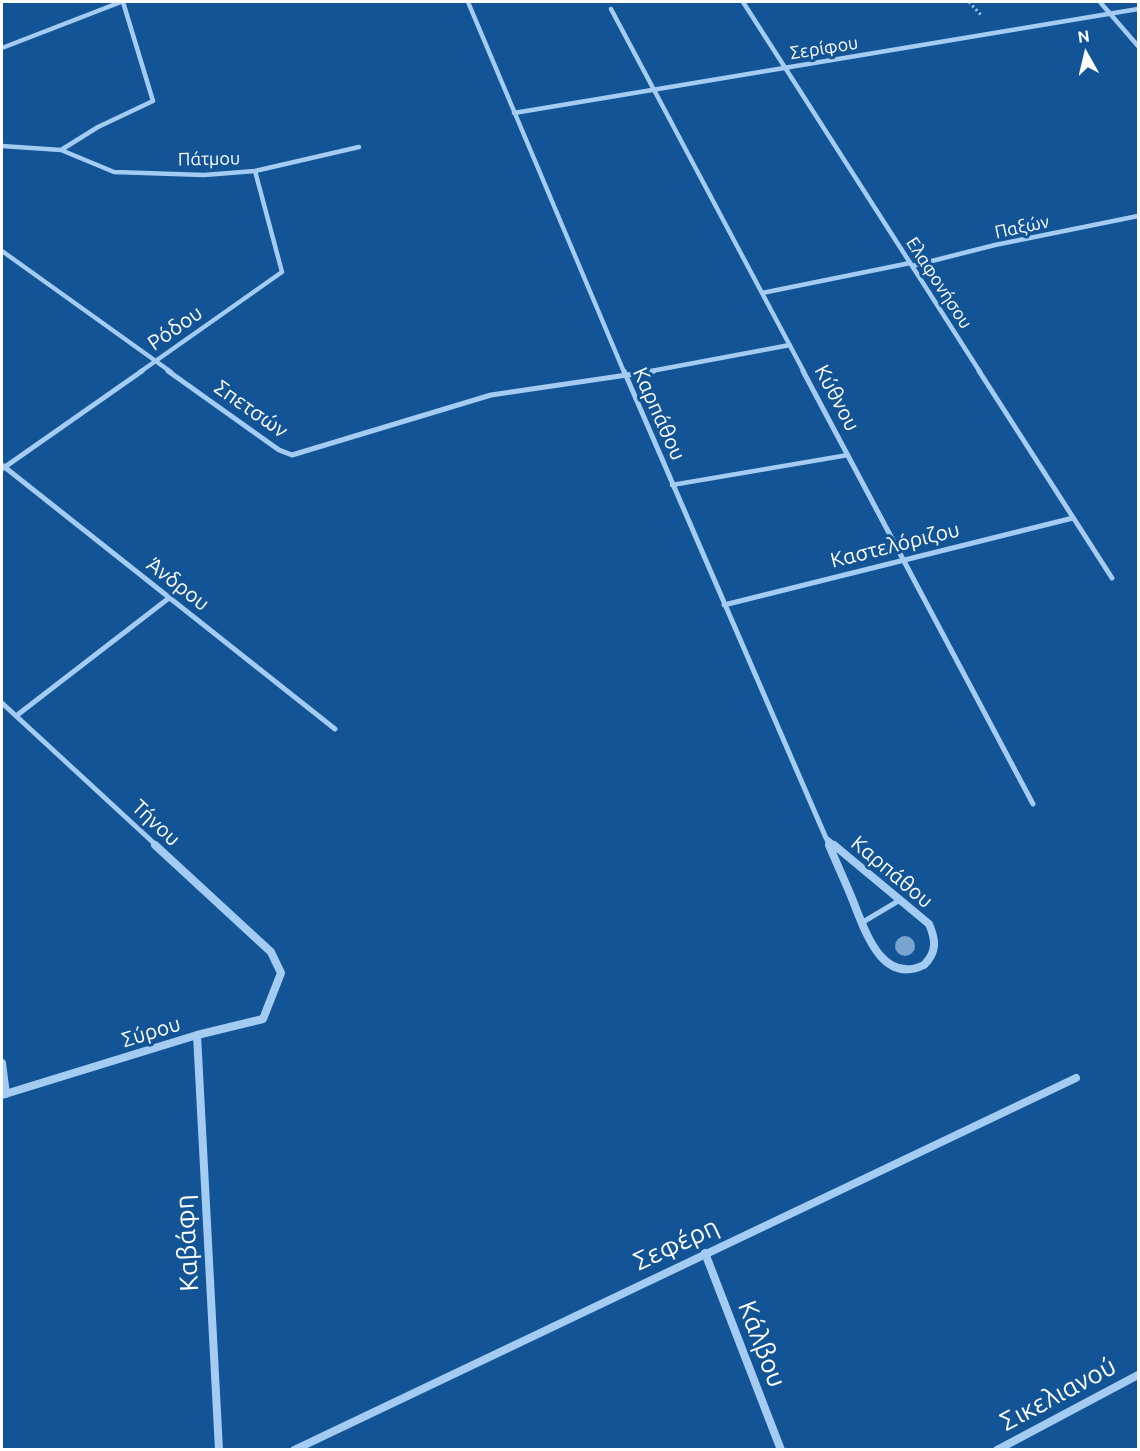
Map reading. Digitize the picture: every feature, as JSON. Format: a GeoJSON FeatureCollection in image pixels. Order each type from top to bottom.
{"type":"FeatureCollection","features":[{"type":"Feature","properties":{"kind":"street"},"geometry":{"type":"LineString","coordinates":[[2,48],[122,2],[153,101],[98,127],[61,150]]}},
{"type":"Feature","properties":{"kind":"street","name":"Καρπάθου"},"geometry":{"type":"LineString","coordinates":[[468,2],[625,376],[825,837],[877,954],[889,965],[905,970],[925,965],[934,954],[934,934],[925,920],[825,837]]}},
{"type":"Feature","properties":{"kind":"street","name":"Ελαφονήσου"},"geometry":{"type":"LineString","coordinates":[[743,2],[1112,578]]}},
{"type":"Feature","properties":{"kind":"street"},"geometry":{"type":"LineString","coordinates":[[1100,2],[1138,46]]}},
{"type":"Feature","properties":{"kind":"street","name":"Κύθνου"},"geometry":{"type":"LineString","coordinates":[[611,9],[1033,804]]}},
{"type":"Feature","properties":{"kind":"street","name":"Σερίφου"},"geometry":{"type":"LineString","coordinates":[[514,113],[1138,9]]}},
{"type":"Feature","properties":{"kind":"street","name":"Πάτμου"},"geometry":{"type":"LineString","coordinates":[[2,146],[61,150],[114,172],[204,175],[255,171],[359,147]]}},
{"type":"Feature","properties":{"kind":"street","name":"Ρόδου"},"geometry":{"type":"LineString","coordinates":[[3,467],[282,272],[255,171]]}},
{"type":"Feature","properties":{"kind":"street","name":"Παξών"},"geometry":{"type":"LineString","coordinates":[[762,293],[1138,216]]}},
{"type":"Feature","properties":{"kind":"street","name":"Σπετσών"},"geometry":{"type":"LineString","coordinates":[[2,251],[279,450],[292,455],[491,395],[625,376]]}},
{"type":"Feature","properties":{"kind":"street"},"geometry":{"type":"LineString","coordinates":[[625,376],[790,345]]}},
{"type":"Feature","properties":{"kind":"street","name":"Άνδρου"},"geometry":{"type":"LineString","coordinates":[[3,467],[335,729]]}},
{"type":"Feature","properties":{"kind":"street","name":"Καστελόριζου"},"geometry":{"type":"LineString","coordinates":[[724,605],[1073,518]]}},
{"type":"Feature","properties":{"kind":"street"},"geometry":{"type":"LineString","coordinates":[[16,716],[169,598]]}},
{"type":"Feature","properties":{"kind":"street","name":"Τήνου"},"geometry":{"type":"LineString","coordinates":[[2,703],[271,952],[280,973]]}},
{"type":"Feature","properties":{"kind":"street","name":"Σύρου"},"geometry":{"type":"LineString","coordinates":[[4,1094],[197,1035],[263,1019],[280,973]]}},
{"type":"Feature","properties":{"kind":"street","name":"Καβάφη"},"geometry":{"type":"LineString","coordinates":[[197,1035],[219,1449]]}},
{"type":"Feature","properties":{"kind":"street"},"geometry":{"type":"LineString","coordinates":[[2,1063],[4,1094]]}},
{"type":"Feature","properties":{"kind":"street","name":"Σεφέρη"},"geometry":{"type":"LineString","coordinates":[[294,1449],[1076,1078]]}},
{"type":"Feature","properties":{"kind":"street","name":"Κάλβου"},"geometry":{"type":"LineString","coordinates":[[705,1253],[781,1449]]}},
{"type":"Feature","properties":{"kind":"street","name":"Σικελιανού"},"geometry":{"type":"LineString","coordinates":[[997,1449],[1138,1375]]}},
{"type":"Feature","properties":{"kind":"lane"},"geometry":{"type":"LineString","coordinates":[[672,485],[848,455]]}},
{"type":"Feature","properties":{"kind":"lane"},"geometry":{"type":"LineString","coordinates":[[863,922],[900,900]]}}]}
